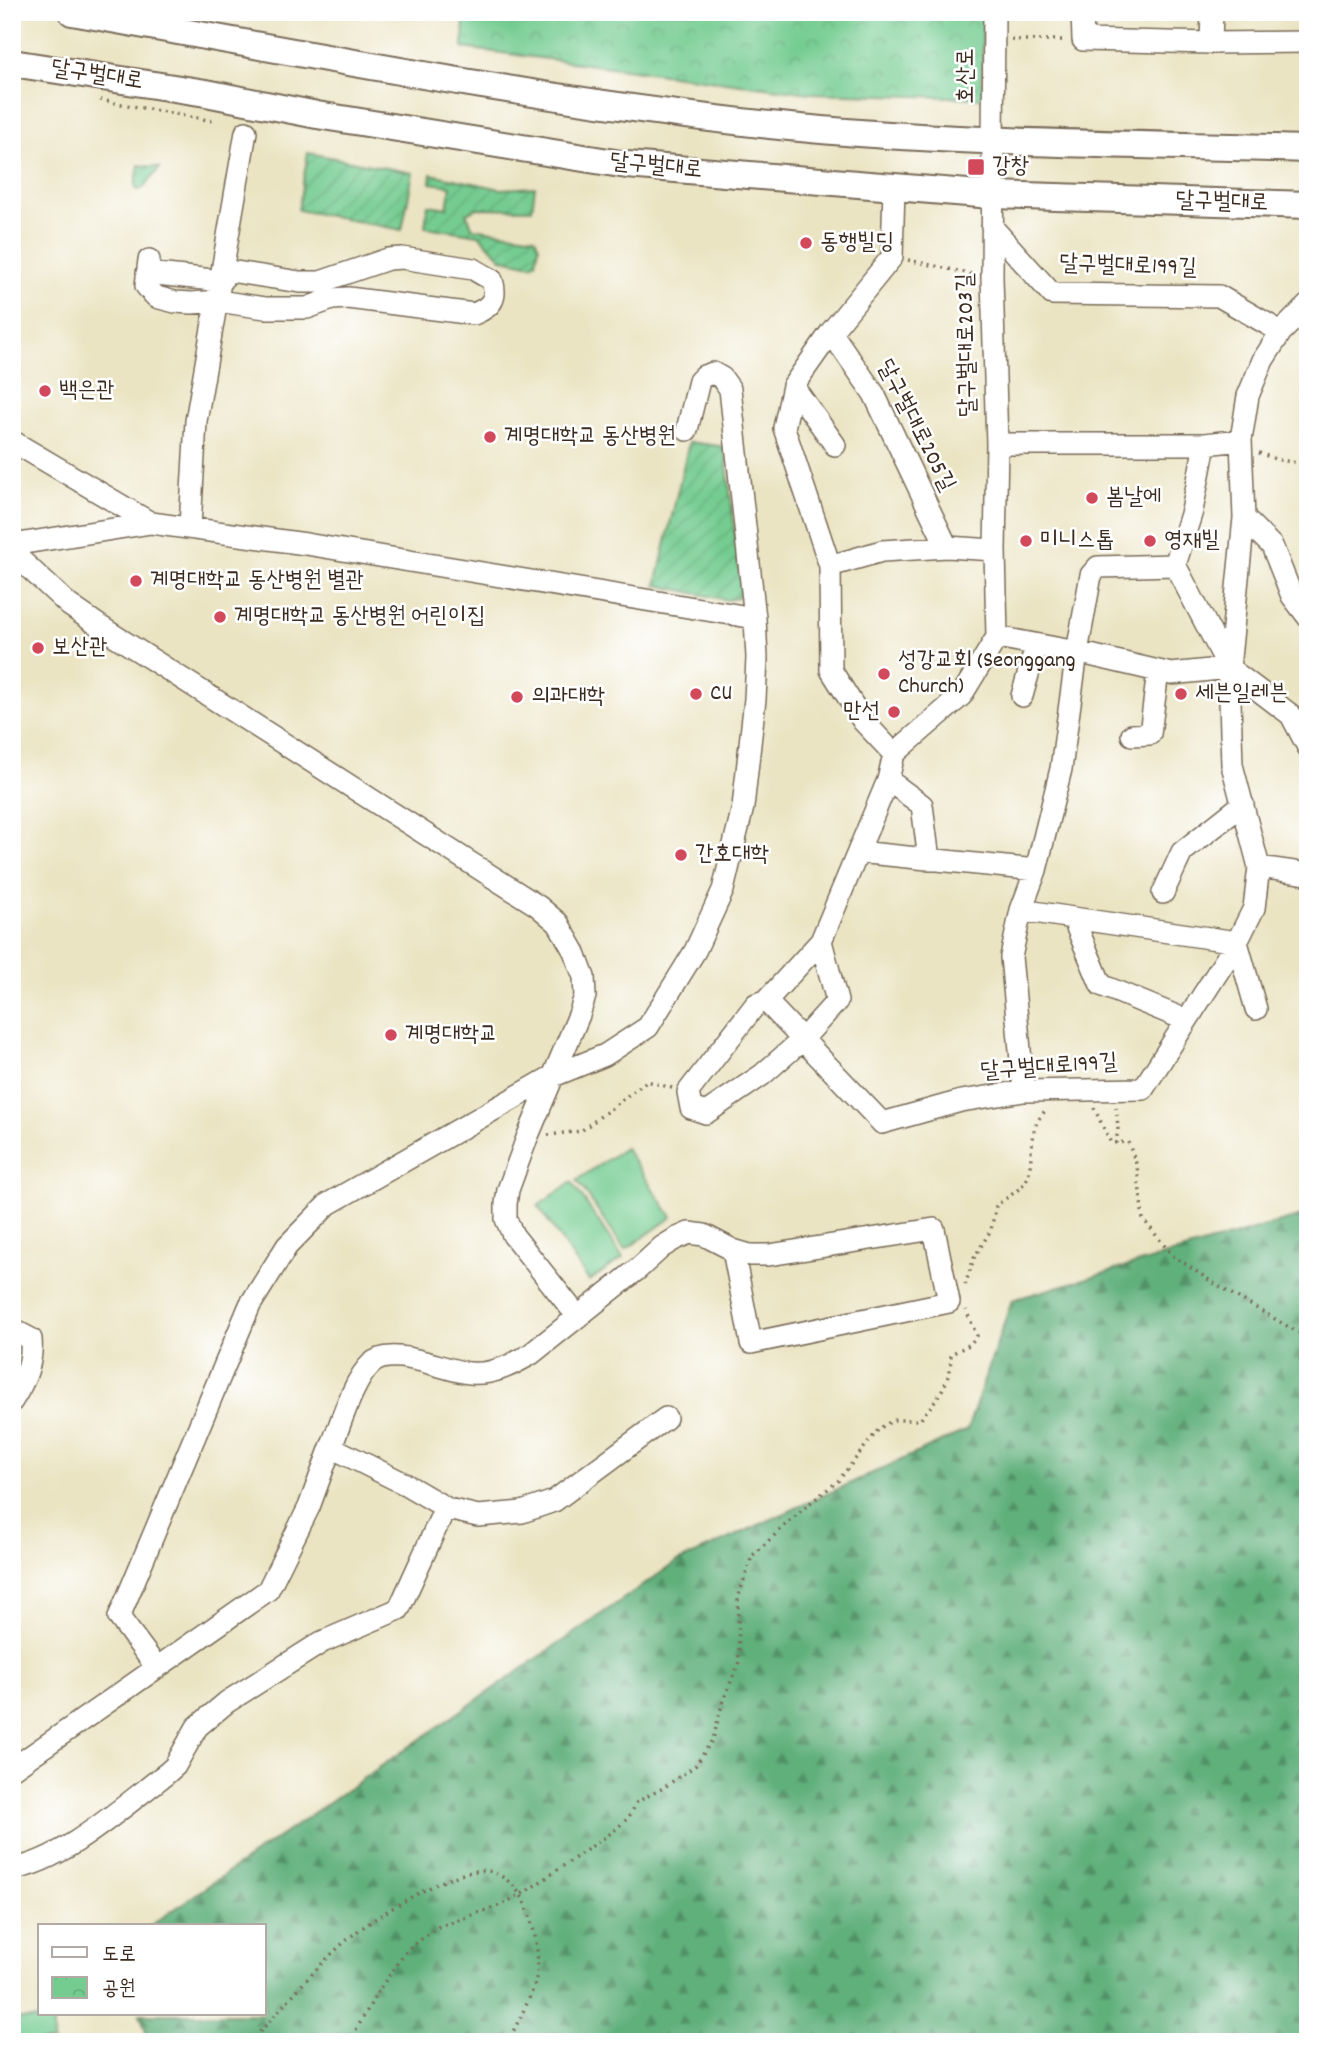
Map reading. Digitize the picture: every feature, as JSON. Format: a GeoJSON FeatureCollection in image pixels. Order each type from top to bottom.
{"type":"FeatureCollection","features":[{"type":"Feature","properties":{"kind":"main road"},"geometry":{"type":"LineString","coordinates":[[72,12],[633,109],[841,132],[993,140],[1308,149]]}},
{"type":"Feature","properties":{"kind":"main road","name":"달구벌대로"},"geometry":{"type":"LineString","coordinates":[[12,63],[206,93],[317,115],[627,165],[992,195],[1308,205]]}},
{"type":"Feature","properties":{"kind":"street","name":"호산로"},"geometry":{"type":"LineString","coordinates":[[993,140],[994,12]]}},
{"type":"Feature","properties":{"kind":"street"},"geometry":{"type":"LineString","coordinates":[[1082,12],[1083,40],[1308,42]]}},
{"type":"Feature","properties":{"kind":"street"},"geometry":{"type":"LineString","coordinates":[[1211,43],[1212,12]]}},
{"type":"Feature","properties":{"kind":"street"},"geometry":{"type":"LineString","coordinates":[[190,527],[196,421],[246,132]]}},
{"type":"Feature","properties":{"kind":"street","name":"달구벌대로203길"},"geometry":{"type":"LineString","coordinates":[[993,140],[992,278],[997,637]]}},
{"type":"Feature","properties":{"kind":"street"},"geometry":{"type":"LineString","coordinates":[[894,188],[892,257],[831,332],[793,386],[784,428],[830,566],[831,670],[863,721],[894,754]]}},
{"type":"Feature","properties":{"kind":"street","name":"달구벌대로199길"},"geometry":{"type":"LineString","coordinates":[[992,227],[1052,294],[1219,296],[1281,332]]}},
{"type":"Feature","properties":{"kind":"street"},"geometry":{"type":"LineString","coordinates":[[148,267],[221,284],[277,309],[307,308],[332,299],[348,298],[474,314],[488,309],[495,294],[492,280],[473,269],[412,259],[388,259],[320,282],[221,284]]}},
{"type":"Feature","properties":{"kind":"street"},"geometry":{"type":"LineString","coordinates":[[387,302],[379,291],[377,273],[388,259]]}},
{"type":"Feature","properties":{"kind":"street","name":"달구벌대로199길"},"geometry":{"type":"LineString","coordinates":[[766,1001],[882,1124],[961,1101],[1024,1091],[1143,1089],[1237,942],[1254,908],[1259,867],[1231,765],[1229,668],[1244,517],[1241,444],[1248,396],[1263,360],[1281,332],[1308,305]]}},
{"type":"Feature","properties":{"kind":"street","name":"달구벌대로205길"},"geometry":{"type":"LineString","coordinates":[[831,332],[874,394],[947,547]]}},
{"type":"Feature","properties":{"kind":"street"},"geometry":{"type":"LineString","coordinates":[[157,1668],[118,1617],[250,1305],[287,1245],[328,1204],[553,1076],[605,1055],[648,1027],[695,951],[723,890],[743,807],[751,753],[757,658],[730,389],[722,378],[713,373],[699,381],[687,430]]}},
{"type":"Feature","properties":{"kind":"street"},"geometry":{"type":"LineString","coordinates":[[793,386],[835,445]]}},
{"type":"Feature","properties":{"kind":"street"},"geometry":{"type":"LineString","coordinates":[[12,441],[151,523]]}},
{"type":"Feature","properties":{"kind":"street"},"geometry":{"type":"LineString","coordinates":[[996,444],[1241,444]]}},
{"type":"Feature","properties":{"kind":"street"},"geometry":{"type":"LineString","coordinates":[[1024,1091],[1011,957],[1021,910],[1036,870],[1061,769],[1091,575],[1098,567],[1175,565],[1192,512],[1205,444]]}},
{"type":"Feature","properties":{"kind":"street"},"geometry":{"type":"LineString","coordinates":[[1244,517],[1272,546],[1292,596],[1308,617]]}},
{"type":"Feature","properties":{"kind":"street"},"geometry":{"type":"LineString","coordinates":[[12,545],[151,523],[190,527],[755,618]]}},
{"type":"Feature","properties":{"kind":"street"},"geometry":{"type":"LineString","coordinates":[[830,566],[882,551],[947,547],[995,550]]}},
{"type":"Feature","properties":{"kind":"street"},"geometry":{"type":"LineString","coordinates":[[12,552],[69,605],[98,625],[414,825],[538,906],[558,923],[574,951],[584,977],[584,996],[508,1189],[506,1219],[513,1236],[578,1317]]}},
{"type":"Feature","properties":{"kind":"street","name":"달구벌대로199길"},"geometry":{"type":"LineString","coordinates":[[1175,565],[1229,668],[1291,715],[1308,747]]}},
{"type":"Feature","properties":{"kind":"street"},"geometry":{"type":"LineString","coordinates":[[821,941],[837,1001],[801,1041],[762,1075],[706,1113],[691,1108],[688,1092],[756,1004],[766,1001],[821,941],[888,780],[894,754],[961,696],[997,637],[1171,674],[1229,668]]}},
{"type":"Feature","properties":{"kind":"street"},"geometry":{"type":"LineString","coordinates":[[1022,696],[1036,646]]}},
{"type":"Feature","properties":{"kind":"street"},"geometry":{"type":"LineString","coordinates":[[1132,735],[1150,734],[1158,671]]}},
{"type":"Feature","properties":{"kind":"street"},"geometry":{"type":"LineString","coordinates":[[888,780],[922,805],[929,860]]}},
{"type":"Feature","properties":{"kind":"street"},"geometry":{"type":"LineString","coordinates":[[1163,893],[1182,852],[1243,804]]}},
{"type":"Feature","properties":{"kind":"street"},"geometry":{"type":"LineString","coordinates":[[858,852],[1036,870]]}},
{"type":"Feature","properties":{"kind":"street"},"geometry":{"type":"LineString","coordinates":[[1259,867],[1308,874]]}},
{"type":"Feature","properties":{"kind":"street"},"geometry":{"type":"LineString","coordinates":[[1021,910],[1237,942],[1256,1009]]}},
{"type":"Feature","properties":{"kind":"street"},"geometry":{"type":"LineString","coordinates":[[1073,918],[1101,985],[1186,1020]]}},
{"type":"Feature","properties":{"kind":"street"},"geometry":{"type":"LineString","coordinates":[[12,1769],[268,1590],[309,1507],[358,1383],[373,1362],[390,1356],[472,1373],[494,1371],[514,1364],[578,1317],[662,1247],[689,1233],[704,1236],[750,1255],[769,1255],[934,1229],[949,1302],[751,1343],[733,1250]]}},
{"type":"Feature","properties":{"kind":"street"},"geometry":{"type":"LineString","coordinates":[[12,1329],[31,1339],[33,1354],[25,1381],[12,1401]]}},
{"type":"Feature","properties":{"kind":"street"},"geometry":{"type":"LineString","coordinates":[[331,1447],[405,1484],[445,1508],[478,1516],[522,1512],[554,1501],[666,1418]]}},
{"type":"Feature","properties":{"kind":"street"},"geometry":{"type":"LineString","coordinates":[[12,1869],[26,1867],[45,1859],[76,1841],[166,1774],[175,1766],[197,1727],[227,1702],[322,1642],[399,1609],[445,1508]]}},
{"type":"Feature","properties":{"kind":"path"},"geometry":{"type":"LineString","coordinates":[[993,40],[1083,40]]}},
{"type":"Feature","properties":{"kind":"path"},"geometry":{"type":"LineString","coordinates":[[92,99],[212,121]]}},
{"type":"Feature","properties":{"kind":"path"},"geometry":{"type":"LineString","coordinates":[[892,257],[992,278]]}},
{"type":"Feature","properties":{"kind":"path"},"geometry":{"type":"LineString","coordinates":[[1241,444],[1275,459],[1308,466]]}},
{"type":"Feature","properties":{"kind":"path"},"geometry":{"type":"LineString","coordinates":[[527,1138],[582,1131],[647,1081],[688,1092]]}},
{"type":"Feature","properties":{"kind":"path"},"geometry":{"type":"LineString","coordinates":[[1116,1143],[1118,1128],[1115,1108],[1121,1090]]}},
{"type":"Feature","properties":{"kind":"path"},"geometry":{"type":"LineString","coordinates":[[964,1291],[974,1258],[991,1230],[996,1206],[1020,1188],[1028,1177],[1030,1141],[1041,1115],[1063,1091],[1094,1108],[1111,1143],[1128,1142],[1137,1167],[1143,1219],[1172,1255],[1218,1286],[1308,1338]]}},
{"type":"Feature","properties":{"kind":"path"},"geometry":{"type":"LineString","coordinates":[[349,2042],[379,1990],[408,1949],[438,1927],[503,1904],[522,1894],[614,1831],[629,1816],[637,1802],[696,1765],[713,1739],[723,1700],[739,1662],[738,1598],[752,1556],[838,1480],[878,1429],[893,1420],[920,1420],[939,1395],[951,1372],[951,1354],[970,1345],[976,1336],[965,1300]]}},
{"type":"Feature","properties":{"kind":"path"},"geometry":{"type":"LineString","coordinates":[[250,2042],[299,1987],[355,1934],[425,1889],[467,1872],[487,1871],[503,1878],[522,1894],[536,1933],[536,1979],[508,2042]]}},
{"type":"Feature","properties":{"kind":"green space"},"geometry":{"type":"Polygon","coordinates":[[[464,12],[983,12],[982,98],[810,93],[463,48],[464,12]]]}},
{"type":"Feature","properties":{"kind":"green space"},"geometry":{"type":"Polygon","coordinates":[[[308,153],[413,173],[402,230],[298,210],[308,153]]]}},
{"type":"Feature","properties":{"kind":"green space"},"geometry":{"type":"Polygon","coordinates":[[[139,165],[160,168],[143,188],[138,190],[135,187],[139,165]]]}},
{"type":"Feature","properties":{"kind":"green space"},"geometry":{"type":"Polygon","coordinates":[[[431,174],[501,189],[535,187],[532,209],[477,208],[466,213],[473,228],[535,237],[539,247],[536,262],[532,265],[503,259],[479,235],[425,227],[428,205],[447,208],[451,186],[430,183],[431,174]]]}},
{"type":"Feature","properties":{"kind":"green space"},"geometry":{"type":"Polygon","coordinates":[[[689,442],[725,447],[740,579],[741,592],[737,598],[727,600],[656,585],[689,442]]]}},
{"type":"Feature","properties":{"kind":"green space"},"geometry":{"type":"Polygon","coordinates":[[[625,1148],[672,1217],[625,1250],[577,1180],[625,1148]]]}},
{"type":"Feature","properties":{"kind":"green space"},"geometry":{"type":"Polygon","coordinates":[[[572,1182],[623,1258],[589,1281],[538,1206],[572,1182]]]}},
{"type":"Feature","properties":{"kind":"green space"},"geometry":{"type":"Polygon","coordinates":[[[1308,1214],[1308,2042],[149,2042],[141,2016],[266,2016],[266,1924],[153,1924],[675,1563],[967,1430],[1012,1300],[1308,1214]]]}},
{"type":"Feature","properties":{"kind":"green space"},"geometry":{"type":"Polygon","coordinates":[[[12,2019],[53,2020],[53,2042],[12,2042],[12,2019]]]}},
{"type":"Feature","properties":{"kind":"place","name":"강창"},"geometry":{"type":"Point","coordinates":[976,167]}},
{"type":"Feature","properties":{"kind":"place","name":"동행빌딩"},"geometry":{"type":"Point","coordinates":[806,243]}},
{"type":"Feature","properties":{"kind":"place","name":"백은관"},"geometry":{"type":"Point","coordinates":[45,391]}},
{"type":"Feature","properties":{"kind":"place","name":"계명대학교 동산병원"},"geometry":{"type":"Point","coordinates":[490,437]}},
{"type":"Feature","properties":{"kind":"place","name":"봄날에"},"geometry":{"type":"Point","coordinates":[1092,498]}},
{"type":"Feature","properties":{"kind":"place","name":"미니스톱"},"geometry":{"type":"Point","coordinates":[1026,541]}},
{"type":"Feature","properties":{"kind":"place","name":"영재빌"},"geometry":{"type":"Point","coordinates":[1150,541]}},
{"type":"Feature","properties":{"kind":"place","name":"계명대학교 동산병원 별관"},"geometry":{"type":"Point","coordinates":[136,581]}},
{"type":"Feature","properties":{"kind":"place","name":"계명대학교 동산병원 어린이집"},"geometry":{"type":"Point","coordinates":[220,617]}},
{"type":"Feature","properties":{"kind":"place","name":"보산관"},"geometry":{"type":"Point","coordinates":[38,648]}},
{"type":"Feature","properties":{"kind":"place","name":"성강교회 (Seonggang Church)"},"geometry":{"type":"Point","coordinates":[884,674]}},
{"type":"Feature","properties":{"kind":"place","name":"CU"},"geometry":{"type":"Point","coordinates":[696,694]}},
{"type":"Feature","properties":{"kind":"place","name":"세븐일레븐"},"geometry":{"type":"Point","coordinates":[1181,694]}},
{"type":"Feature","properties":{"kind":"place","name":"의과대학"},"geometry":{"type":"Point","coordinates":[517,697]}},
{"type":"Feature","properties":{"kind":"place","name":"만선"},"geometry":{"type":"Point","coordinates":[894,712]}},
{"type":"Feature","properties":{"kind":"place","name":"간호대학"},"geometry":{"type":"Point","coordinates":[681,855]}},
{"type":"Feature","properties":{"kind":"place","name":"계명대학교"},"geometry":{"type":"Point","coordinates":[391,1035]}}]}
